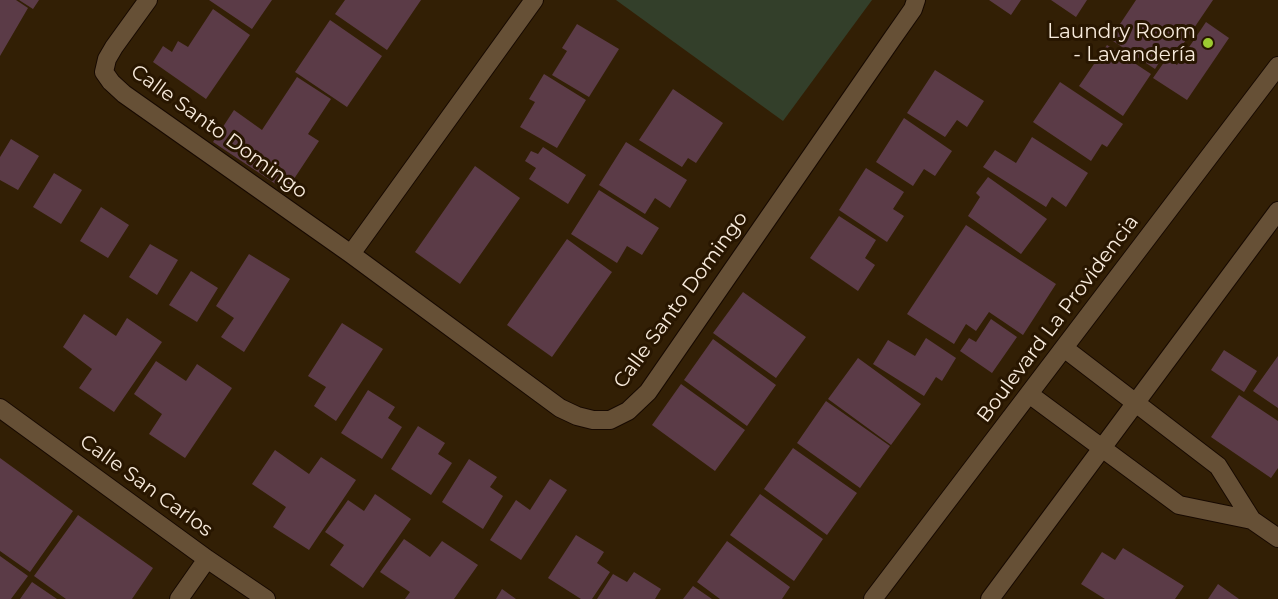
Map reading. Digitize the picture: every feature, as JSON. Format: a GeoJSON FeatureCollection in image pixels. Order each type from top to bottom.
{"type":"FeatureCollection","features":[{"type":"Feature","properties":{"kind":"street","name":"Calle Santo Domingo"},"geometry":{"type":"LineString","coordinates":[[148,0],[107,59],[104,72],[111,82],[124,94],[351,254],[560,408],[593,420],[610,420],[628,411],[648,392],[913,9],[916,0]]}},
{"type":"Feature","properties":{"kind":"street"},"geometry":{"type":"LineString","coordinates":[[351,254],[534,0]]}},
{"type":"Feature","properties":{"kind":"street","name":"Boulevard La Providencia"},"geometry":{"type":"LineString","coordinates":[[873,599],[1278,66]]}},
{"type":"Feature","properties":{"kind":"street"},"geometry":{"type":"LineString","coordinates":[[990,599],[1278,211]]}},
{"type":"Feature","properties":{"kind":"street"},"geometry":{"type":"LineString","coordinates":[[1064,348],[1218,466],[1252,520]]}},
{"type":"Feature","properties":{"kind":"street"},"geometry":{"type":"LineString","coordinates":[[1029,394],[1179,505],[1252,520],[1278,538]]}},
{"type":"Feature","properties":{"kind":"street","name":"Calle San Carlos"},"geometry":{"type":"LineString","coordinates":[[0,408],[207,559],[266,599]]}},
{"type":"Feature","properties":{"kind":"street"},"geometry":{"type":"LineString","coordinates":[[179,599],[207,559]]}},
{"type":"Feature","properties":{"kind":"green space"},"geometry":{"type":"Polygon","coordinates":[[[616,0],[872,0],[783,121],[616,0]]]}},
{"type":"Feature","properties":{"kind":"building"},"geometry":{"type":"Polygon","coordinates":[[[0,0],[16,0],[28,8],[0,56],[0,0]]]}},
{"type":"Feature","properties":{"kind":"building"},"geometry":{"type":"Polygon","coordinates":[[[19,0],[39,0],[33,9],[19,0]]]}},
{"type":"Feature","properties":{"kind":"building"},"geometry":{"type":"Polygon","coordinates":[[[209,0],[272,0],[252,29],[209,0]]]}},
{"type":"Feature","properties":{"kind":"building"},"geometry":{"type":"Polygon","coordinates":[[[345,0],[421,0],[387,50],[335,14],[345,0]]]}},
{"type":"Feature","properties":{"kind":"building"},"geometry":{"type":"Polygon","coordinates":[[[989,0],[1021,0],[1011,15],[989,0]]]}},
{"type":"Feature","properties":{"kind":"building"},"geometry":{"type":"Polygon","coordinates":[[[1051,0],[1087,0],[1076,17],[1051,0]]]}},
{"type":"Feature","properties":{"kind":"building"},"geometry":{"type":"Polygon","coordinates":[[[1136,0],[1213,0],[1175,56],[1167,50],[1155,69],[1110,39],[1136,0]]]}},
{"type":"Feature","properties":{"kind":"building"},"geometry":{"type":"Polygon","coordinates":[[[213,9],[250,35],[206,99],[153,62],[163,46],[172,52],[178,41],[188,47],[213,9]]]}},
{"type":"Feature","properties":{"kind":"building"},"geometry":{"type":"Polygon","coordinates":[[[330,20],[382,56],[347,107],[295,72],[330,20]]]}},
{"type":"Feature","properties":{"kind":"building"},"geometry":{"type":"Polygon","coordinates":[[[1206,22],[1229,38],[1187,100],[1153,78],[1167,58],[1177,65],[1206,22]]]}},
{"type":"Feature","properties":{"kind":"building"},"geometry":{"type":"Polygon","coordinates":[[[577,24],[619,49],[589,97],[552,75],[567,51],[562,48],[577,24]]]}},
{"type":"Feature","properties":{"kind":"building"},"geometry":{"type":"Polygon","coordinates":[[[1107,45],[1151,74],[1123,116],[1079,86],[1107,45]]]}},
{"type":"Feature","properties":{"kind":"building"},"geometry":{"type":"Polygon","coordinates":[[[935,70],[984,101],[967,127],[957,120],[945,137],[907,113],[935,70]]]}},
{"type":"Feature","properties":{"kind":"building"},"geometry":{"type":"Polygon","coordinates":[[[544,74],[586,100],[557,148],[520,127],[535,102],[529,99],[544,74]]]}},
{"type":"Feature","properties":{"kind":"building"},"geometry":{"type":"Polygon","coordinates":[[[297,77],[331,99],[308,134],[319,141],[286,191],[213,142],[234,110],[262,130],[297,77]]]}},
{"type":"Feature","properties":{"kind":"building"},"geometry":{"type":"Polygon","coordinates":[[[1060,82],[1123,124],[1107,147],[1102,144],[1091,161],[1033,122],[1060,82]]]}},
{"type":"Feature","properties":{"kind":"building"},"geometry":{"type":"Polygon","coordinates":[[[673,89],[723,123],[696,163],[688,158],[682,167],[639,140],[673,89]]]}},
{"type":"Feature","properties":{"kind":"building"},"geometry":{"type":"Polygon","coordinates":[[[904,118],[952,151],[935,176],[924,169],[913,186],[876,162],[904,118]]]}},
{"type":"Feature","properties":{"kind":"building"},"geometry":{"type":"Polygon","coordinates":[[[1032,137],[1088,173],[1066,207],[1052,197],[1046,207],[983,167],[995,150],[1016,163],[1032,137]]]}},
{"type":"Feature","properties":{"kind":"building"},"geometry":{"type":"Polygon","coordinates":[[[11,139],[39,156],[18,190],[0,180],[0,157],[11,139]]]}},
{"type":"Feature","properties":{"kind":"building"},"geometry":{"type":"Polygon","coordinates":[[[626,142],[687,180],[670,208],[655,198],[645,214],[599,185],[626,142]]]}},
{"type":"Feature","properties":{"kind":"building"},"geometry":{"type":"Polygon","coordinates":[[[543,147],[586,175],[568,204],[529,179],[536,168],[525,161],[531,151],[538,154],[543,147]]]}},
{"type":"Feature","properties":{"kind":"building"},"geometry":{"type":"Polygon","coordinates":[[[475,166],[520,198],[460,284],[415,252],[475,166]]]}},
{"type":"Feature","properties":{"kind":"building"},"geometry":{"type":"Polygon","coordinates":[[[866,168],[904,192],[893,209],[904,216],[887,242],[839,210],[866,168]]]}},
{"type":"Feature","properties":{"kind":"building"},"geometry":{"type":"Polygon","coordinates":[[[54,173],[82,190],[61,224],[33,207],[54,173]]]}},
{"type":"Feature","properties":{"kind":"building"},"geometry":{"type":"Polygon","coordinates":[[[988,177],[1047,219],[1021,254],[968,216],[980,197],[976,193],[988,177]]]}},
{"type":"Feature","properties":{"kind":"building"},"geometry":{"type":"Polygon","coordinates":[[[599,190],[659,228],[642,255],[627,246],[617,263],[571,234],[599,190]]]}},
{"type":"Feature","properties":{"kind":"building"},"geometry":{"type":"Polygon","coordinates":[[[101,207],[129,225],[108,258],[80,241],[101,207]]]}},
{"type":"Feature","properties":{"kind":"building"},"geometry":{"type":"Polygon","coordinates":[[[839,216],[876,240],[865,258],[875,265],[858,291],[810,258],[839,216]]]}},
{"type":"Feature","properties":{"kind":"building"},"geometry":{"type":"Polygon","coordinates":[[[966,225],[1056,284],[1023,335],[989,312],[976,331],[966,324],[954,344],[907,314],[966,225]]]}},
{"type":"Feature","properties":{"kind":"building"},"geometry":{"type":"Polygon","coordinates":[[[567,239],[612,272],[552,357],[507,325],[567,239]]]}},
{"type":"Feature","properties":{"kind":"building"},"geometry":{"type":"Polygon","coordinates":[[[150,244],[178,260],[157,295],[129,277],[150,244]]]}},
{"type":"Feature","properties":{"kind":"building"},"geometry":{"type":"Polygon","coordinates":[[[249,254],[290,279],[244,352],[221,337],[234,318],[216,306],[249,254]]]}},
{"type":"Feature","properties":{"kind":"building"},"geometry":{"type":"Polygon","coordinates":[[[191,271],[218,288],[197,322],[169,305],[191,271]]]}},
{"type":"Feature","properties":{"kind":"building"},"geometry":{"type":"Polygon","coordinates":[[[743,292],[806,337],[776,378],[713,333],[743,292]]]}},
{"type":"Feature","properties":{"kind":"building"},"geometry":{"type":"Polygon","coordinates":[[[84,314],[116,336],[127,318],[162,342],[114,412],[79,388],[92,369],[63,347],[84,314]]]}},
{"type":"Feature","properties":{"kind":"building"},"geometry":{"type":"Polygon","coordinates":[[[991,319],[1017,337],[992,373],[960,351],[969,338],[976,342],[991,319]]]}},
{"type":"Feature","properties":{"kind":"building"},"geometry":{"type":"Polygon","coordinates":[[[342,323],[383,349],[336,421],[314,406],[326,387],[308,376],[342,323]]]}},
{"type":"Feature","properties":{"kind":"building"},"geometry":{"type":"Polygon","coordinates":[[[926,338],[956,358],[942,381],[936,377],[924,396],[873,364],[888,340],[915,356],[926,338]]]}},
{"type":"Feature","properties":{"kind":"building"},"geometry":{"type":"Polygon","coordinates":[[[713,339],[776,385],[747,426],[684,380],[713,339]]]}},
{"type":"Feature","properties":{"kind":"building"},"geometry":{"type":"Polygon","coordinates":[[[1224,350],[1257,371],[1244,392],[1211,370],[1224,350]]]}},
{"type":"Feature","properties":{"kind":"building"},"geometry":{"type":"Polygon","coordinates":[[[1278,356],[1278,408],[1253,391],[1278,356]]]}},
{"type":"Feature","properties":{"kind":"building"},"geometry":{"type":"Polygon","coordinates":[[[858,358],[921,404],[891,445],[828,399],[858,358]]]}},
{"type":"Feature","properties":{"kind":"building"},"geometry":{"type":"Polygon","coordinates":[[[156,361],[186,381],[197,364],[232,388],[185,458],[149,434],[162,414],[134,394],[156,361]]]}},
{"type":"Feature","properties":{"kind":"building"},"geometry":{"type":"Polygon","coordinates":[[[681,384],[745,430],[715,471],[652,425],[681,384]]]}},
{"type":"Feature","properties":{"kind":"building"},"geometry":{"type":"Polygon","coordinates":[[[368,390],[395,407],[388,418],[402,427],[382,459],[341,433],[368,390]]]}},
{"type":"Feature","properties":{"kind":"building"},"geometry":{"type":"Polygon","coordinates":[[[1239,395],[1278,421],[1278,468],[1271,478],[1211,437],[1239,395]]]}},
{"type":"Feature","properties":{"kind":"building"},"geometry":{"type":"Polygon","coordinates":[[[826,401],[890,446],[860,488],[797,443],[826,401]]]}},
{"type":"Feature","properties":{"kind":"building"},"geometry":{"type":"Polygon","coordinates":[[[418,426],[445,443],[438,454],[452,463],[431,495],[391,469],[418,426]]]}},
{"type":"Feature","properties":{"kind":"building"},"geometry":{"type":"Polygon","coordinates":[[[793,448],[857,493],[827,535],[764,489],[793,448]]]}},
{"type":"Feature","properties":{"kind":"building"},"geometry":{"type":"Polygon","coordinates":[[[275,450],[309,474],[321,457],[356,480],[309,550],[273,527],[286,507],[252,484],[275,450]]]}},
{"type":"Feature","properties":{"kind":"building"},"geometry":{"type":"Polygon","coordinates":[[[0,458],[73,511],[30,572],[0,551],[0,458]]]}},
{"type":"Feature","properties":{"kind":"building"},"geometry":{"type":"Polygon","coordinates":[[[469,459],[497,477],[490,487],[503,496],[483,529],[442,502],[469,459]]]}},
{"type":"Feature","properties":{"kind":"building"},"geometry":{"type":"Polygon","coordinates":[[[550,479],[567,490],[521,560],[490,540],[516,500],[530,510],[550,479]]]}},
{"type":"Feature","properties":{"kind":"building"},"geometry":{"type":"Polygon","coordinates":[[[375,494],[411,519],[363,588],[330,565],[344,545],[325,532],[348,500],[364,511],[375,494]]]}},
{"type":"Feature","properties":{"kind":"building"},"geometry":{"type":"Polygon","coordinates":[[[760,494],[823,539],[794,581],[730,535],[760,494]]]}},
{"type":"Feature","properties":{"kind":"building"},"geometry":{"type":"Polygon","coordinates":[[[78,515],[153,568],[132,599],[66,599],[34,576],[78,515]]]}},
{"type":"Feature","properties":{"kind":"building"},"geometry":{"type":"Polygon","coordinates":[[[576,535],[604,552],[597,563],[610,572],[592,599],[581,599],[548,578],[576,535]]]}},
{"type":"Feature","properties":{"kind":"building"},"geometry":{"type":"Polygon","coordinates":[[[404,539],[430,557],[442,541],[478,565],[454,599],[405,599],[410,592],[380,572],[404,539]]]}},
{"type":"Feature","properties":{"kind":"building"},"geometry":{"type":"Polygon","coordinates":[[[727,541],[790,587],[782,599],[720,599],[697,582],[727,541]]]}},
{"type":"Feature","properties":{"kind":"building"},"geometry":{"type":"Polygon","coordinates":[[[1123,548],[1184,586],[1175,599],[1105,599],[1081,584],[1102,552],[1115,560],[1123,548]]]}},
{"type":"Feature","properties":{"kind":"building"},"geometry":{"type":"Polygon","coordinates":[[[0,556],[28,576],[11,599],[0,599],[0,556]]]}},
{"type":"Feature","properties":{"kind":"building"},"geometry":{"type":"Polygon","coordinates":[[[634,572],[661,589],[655,599],[597,599],[613,574],[627,582],[634,572]]]}},
{"type":"Feature","properties":{"kind":"building"},"geometry":{"type":"Polygon","coordinates":[[[32,582],[57,599],[20,599],[32,582]]]}},
{"type":"Feature","properties":{"kind":"building"},"geometry":{"type":"Polygon","coordinates":[[[1218,584],[1239,599],[1208,599],[1218,584]]]}},
{"type":"Feature","properties":{"kind":"building"},"geometry":{"type":"Polygon","coordinates":[[[693,586],[712,599],[683,599],[693,586]]]}},
{"type":"Feature","properties":{"kind":"building"},"geometry":{"type":"Polygon","coordinates":[[[502,589],[516,599],[496,599],[502,589]]]}},
{"type":"Feature","properties":{"kind":"place","name":"Laundry Room - Lavandería"},"geometry":{"type":"Point","coordinates":[1208,43]}}]}
